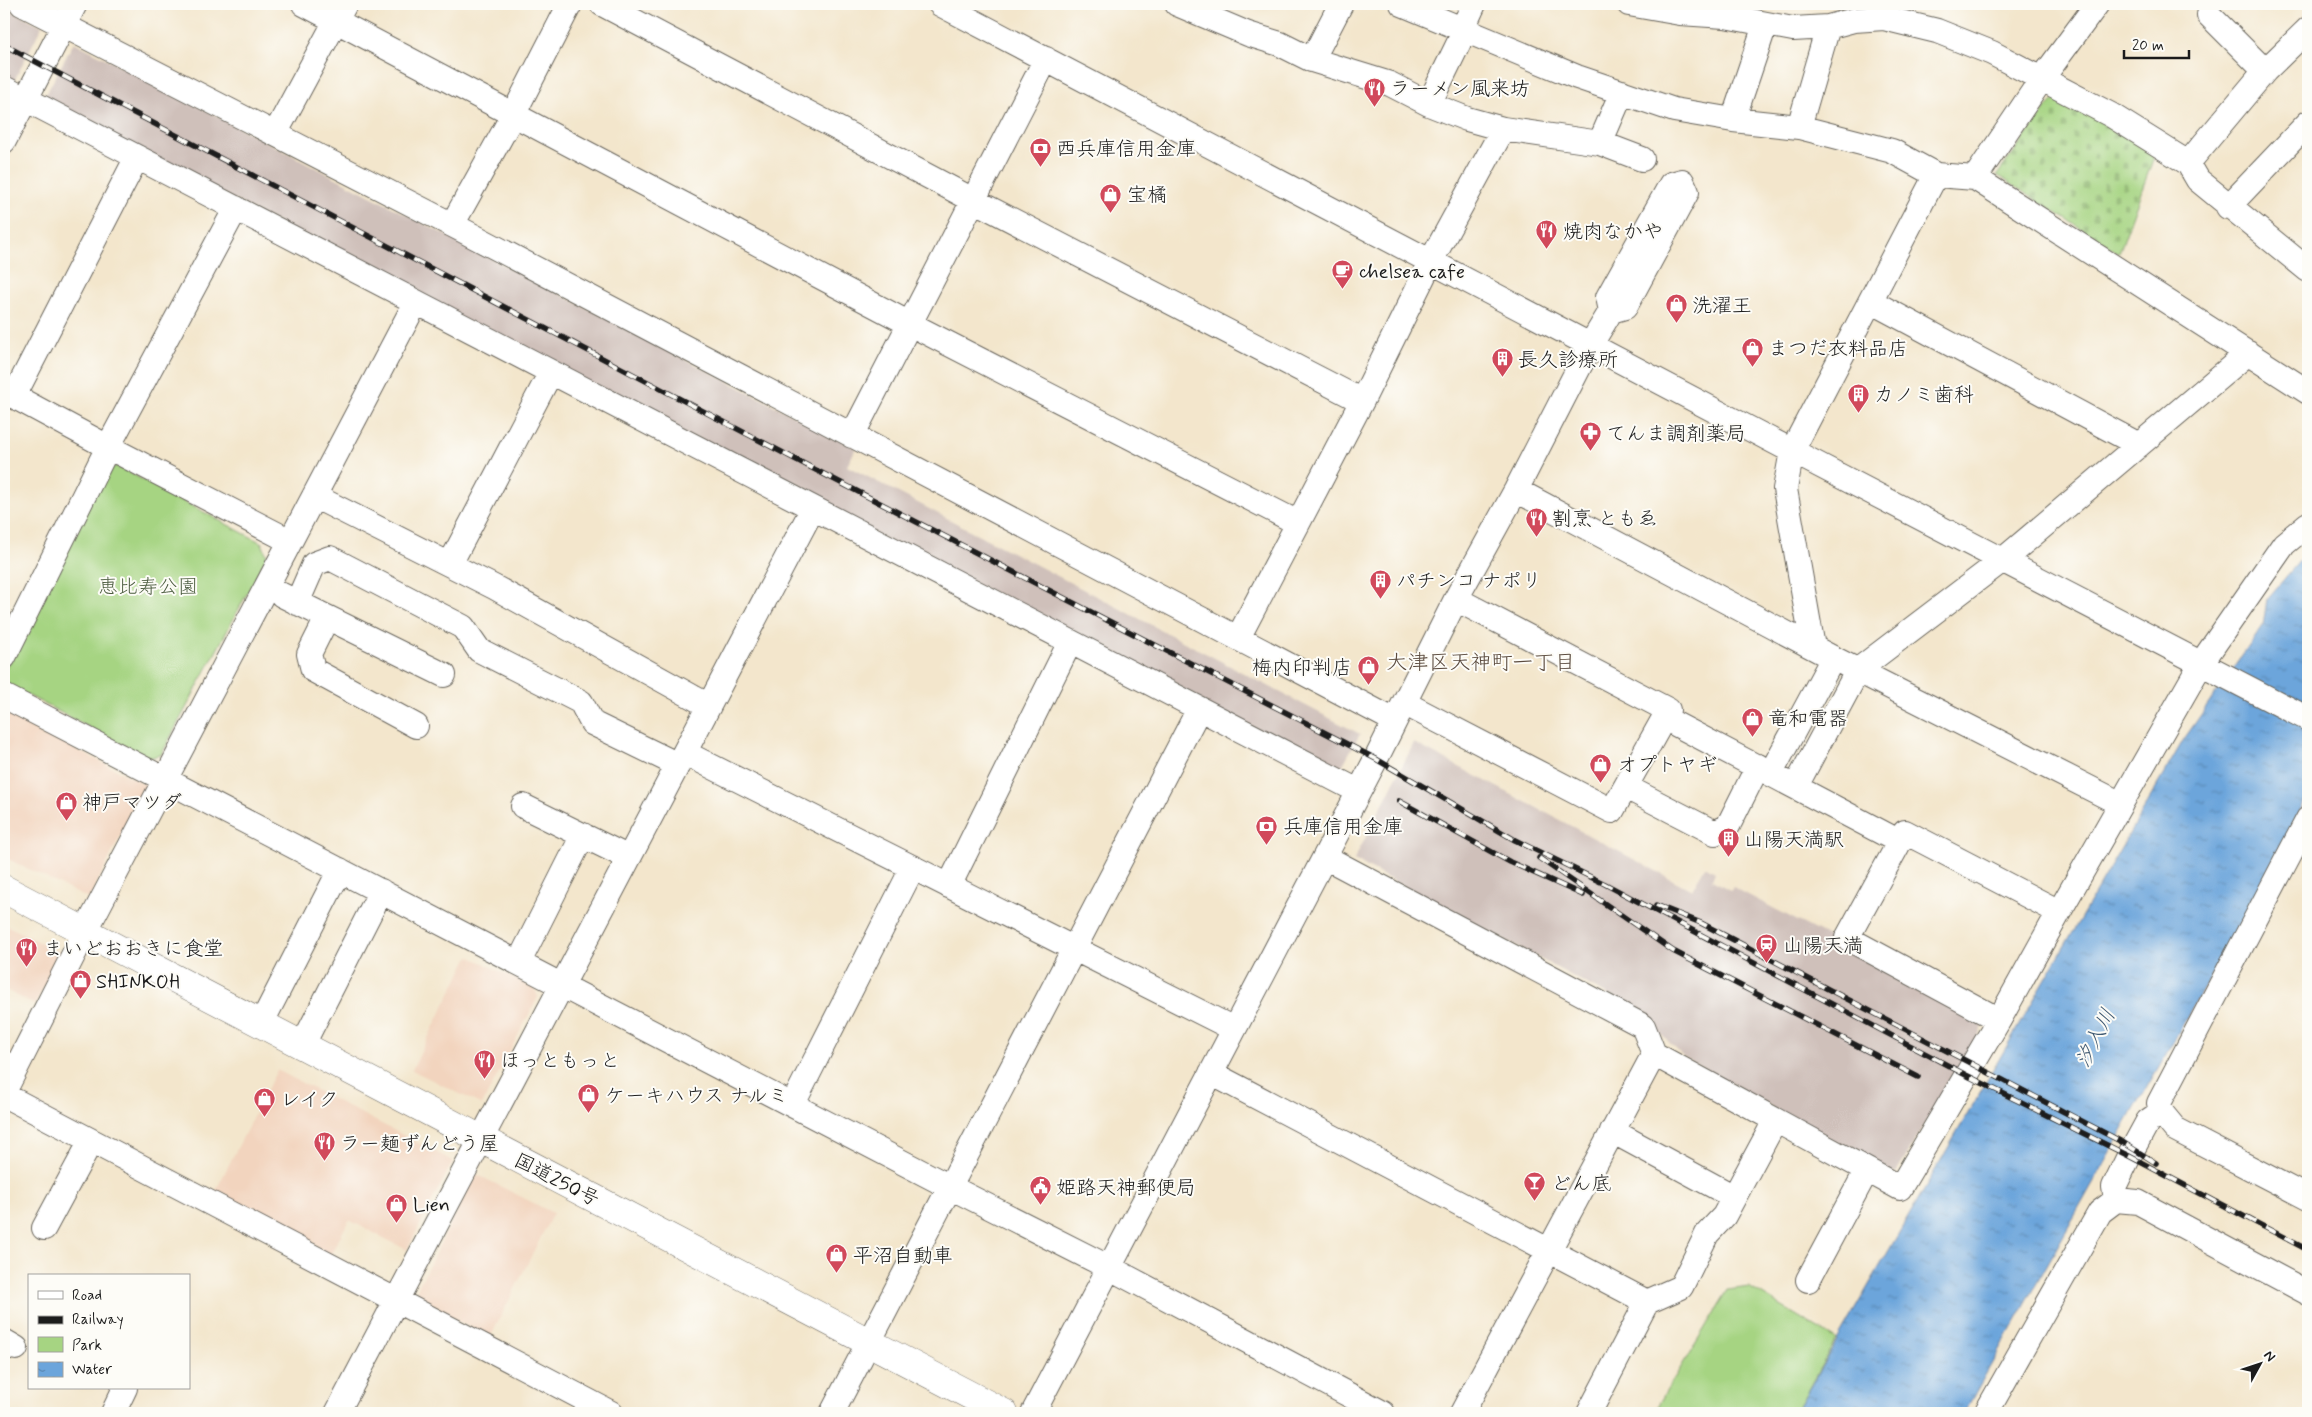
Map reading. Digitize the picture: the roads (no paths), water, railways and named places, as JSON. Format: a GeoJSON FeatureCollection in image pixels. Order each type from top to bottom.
{"type":"FeatureCollection","features":[{"type":"Feature","properties":{"kind":"highway","name":"国道250号"},"geometry":{"type":"LineString","coordinates":[[4,889],[870,1341],[1004,1413]]}},
{"type":"Feature","properties":{"kind":"street"},"geometry":{"type":"LineString","coordinates":[[22,4],[452,225],[1238,638],[1612,811],[1668,710],[1456,599]]}},
{"type":"Feature","properties":{"kind":"street"},"geometry":{"type":"LineString","coordinates":[[4,141],[75,4]]}},
{"type":"Feature","properties":{"kind":"street"},"geometry":{"type":"LineString","coordinates":[[304,4],[341,12],[513,115],[910,324],[1298,523]]}},
{"type":"Feature","properties":{"kind":"street"},"geometry":{"type":"LineString","coordinates":[[452,225],[513,115],[570,4]]}},
{"type":"Feature","properties":{"kind":"street"},"geometry":{"type":"LineString","coordinates":[[602,4],[973,200],[1362,401]]}},
{"type":"Feature","properties":{"kind":"street"},"geometry":{"type":"LineString","coordinates":[[940,4],[1792,451],[2202,662],[2308,719]]}},
{"type":"Feature","properties":{"kind":"street"},"geometry":{"type":"LineString","coordinates":[[1312,60],[1341,4]]}},
{"type":"Feature","properties":{"kind":"street"},"geometry":{"type":"LineString","coordinates":[[1402,4],[1576,77],[1674,110],[1733,120],[1799,127],[1892,151],[1936,175],[1975,178],[2308,392]]}},
{"type":"Feature","properties":{"kind":"street"},"geometry":{"type":"LineString","coordinates":[[1429,104],[1474,4]]}},
{"type":"Feature","properties":{"kind":"street"},"geometry":{"type":"LineString","coordinates":[[1629,4],[1680,13],[1725,16],[1793,29],[1828,27],[1854,20],[1884,18],[1928,28],[1992,52],[2041,80],[2111,115],[2188,163],[2198,180],[2228,207],[2308,270]]}},
{"type":"Feature","properties":{"kind":"street"},"geometry":{"type":"LineString","coordinates":[[1183,5],[1248,34],[1280,44],[1312,60],[1390,84],[1429,104],[1468,119],[1503,129],[1600,143],[1642,159]]}},
{"type":"Feature","properties":{"kind":"street"},"geometry":{"type":"LineString","coordinates":[[1975,178],[2094,5]]}},
{"type":"Feature","properties":{"kind":"street"},"geometry":{"type":"LineString","coordinates":[[275,134],[341,12]]}},
{"type":"Feature","properties":{"kind":"street"},"geometry":{"type":"LineString","coordinates":[[2209,15],[2265,71]]}},
{"type":"Feature","properties":{"kind":"street"},"geometry":{"type":"LineString","coordinates":[[1733,120],[1765,25]]}},
{"type":"Feature","properties":{"kind":"street"},"geometry":{"type":"LineString","coordinates":[[1799,127],[1828,27]]}},
{"type":"Feature","properties":{"kind":"street"},"geometry":{"type":"LineString","coordinates":[[2188,163],[2265,71],[2308,28]]}},
{"type":"Feature","properties":{"kind":"street"},"geometry":{"type":"LineString","coordinates":[[852,436],[1046,59]]}},
{"type":"Feature","properties":{"kind":"street"},"geometry":{"type":"LineString","coordinates":[[4,88],[1358,791]]}},
{"type":"Feature","properties":{"kind":"street"},"geometry":{"type":"LineString","coordinates":[[1600,143],[1622,92]]}},
{"type":"Feature","properties":{"kind":"street"},"geometry":{"type":"LineString","coordinates":[[1238,638],[1362,401],[1431,261],[1503,129]]}},
{"type":"Feature","properties":{"kind":"street"},"geometry":{"type":"LineString","coordinates":[[2228,207],[2304,135]]}},
{"type":"Feature","properties":{"kind":"street"},"geometry":{"type":"LineString","coordinates":[[137,157],[9,393],[108,447],[290,541]]}},
{"type":"Feature","properties":{"kind":"street"},"geometry":{"type":"LineString","coordinates":[[1626,787],[1714,833],[1728,826],[1764,770],[1823,653],[1786,489],[1792,451],[1872,302],[1936,175]]}},
{"type":"Feature","properties":{"kind":"street"},"geometry":{"type":"LineString","coordinates":[[1034,1413],[1325,857],[1456,599],[1516,490],[1591,344],[1611,311],[1625,307],[1687,192],[1682,182],[1671,184],[1608,297],[1611,311]]}},
{"type":"Feature","properties":{"kind":"street"},"geometry":{"type":"LineString","coordinates":[[4,657],[108,447],[236,208]]}},
{"type":"Feature","properties":{"kind":"street"},"geometry":{"type":"LineString","coordinates":[[416,302],[85,932],[4,1093],[396,1302],[611,1413]]}},
{"type":"Feature","properties":{"kind":"street"},"geometry":{"type":"LineString","coordinates":[[1872,302],[2139,446]]}},
{"type":"Feature","properties":{"kind":"street"},"geometry":{"type":"LineString","coordinates":[[1796,786],[1858,670],[2004,560],[2248,353]]}},
{"type":"Feature","properties":{"kind":"street"},"geometry":{"type":"LineString","coordinates":[[450,564],[551,372]]}},
{"type":"Feature","properties":{"kind":"street"},"geometry":{"type":"LineString","coordinates":[[1516,490],[1823,653],[2121,804]]}},
{"type":"Feature","properties":{"kind":"street"},"geometry":{"type":"LineString","coordinates":[[314,496],[450,564],[709,706]]}},
{"type":"Feature","properties":{"kind":"street"},"geometry":{"type":"LineString","coordinates":[[338,1413],[813,508]]}},
{"type":"Feature","properties":{"kind":"street"},"geometry":{"type":"LineString","coordinates":[[1325,857],[1643,1026],[1654,1054],[1900,1188],[1999,1020],[2202,662],[2284,544],[2308,524]]}},
{"type":"Feature","properties":{"kind":"street"},"geometry":{"type":"LineString","coordinates":[[297,602],[314,564],[330,558],[464,627],[479,650],[581,702],[592,722],[681,759],[913,867],[1234,1029]]}},
{"type":"Feature","properties":{"kind":"street"},"geometry":{"type":"LineString","coordinates":[[266,588],[444,675]]}},
{"type":"Feature","properties":{"kind":"street"},"geometry":{"type":"LineString","coordinates":[[328,618],[309,654],[313,670],[416,726]]}},
{"type":"Feature","properties":{"kind":"street"},"geometry":{"type":"LineString","coordinates":[[949,886],[1070,642]]}},
{"type":"Feature","properties":{"kind":"street"},"geometry":{"type":"LineString","coordinates":[[4,696],[793,1104],[950,1188],[1110,1268],[1383,1413]]}},
{"type":"Feature","properties":{"kind":"street"},"geometry":{"type":"LineString","coordinates":[[832,1413],[1199,708]]}},
{"type":"Feature","properties":{"kind":"street"},"geometry":{"type":"LineString","coordinates":[[1664,718],[1900,842]]}},
{"type":"Feature","properties":{"kind":"street"},"geometry":{"type":"LineString","coordinates":[[523,806],[629,858]]}},
{"type":"Feature","properties":{"kind":"street"},"geometry":{"type":"LineString","coordinates":[[2308,819],[2159,1103],[2161,1112],[2175,1129],[2308,1198]]}},
{"type":"Feature","properties":{"kind":"street"},"geometry":{"type":"LineString","coordinates":[[1999,1020],[1847,938],[1905,832],[2059,912]]}},
{"type":"Feature","properties":{"kind":"street"},"geometry":{"type":"LineString","coordinates":[[519,962],[583,836]]}},
{"type":"Feature","properties":{"kind":"street"},"geometry":{"type":"LineString","coordinates":[[793,1104],[913,867]]}},
{"type":"Feature","properties":{"kind":"street"},"geometry":{"type":"LineString","coordinates":[[261,1024],[340,870]]}},
{"type":"Feature","properties":{"kind":"street"},"geometry":{"type":"LineString","coordinates":[[302,1046],[381,891]]}},
{"type":"Feature","properties":{"kind":"street"},"geometry":{"type":"LineString","coordinates":[[1462,1413],[1654,1054]]}},
{"type":"Feature","properties":{"kind":"street"},"geometry":{"type":"LineString","coordinates":[[1212,1073],[1647,1302]]}},
{"type":"Feature","properties":{"kind":"street"},"geometry":{"type":"LineString","coordinates":[[2116,1200],[2114,1187],[2129,1156],[2148,1121],[2161,1112]]}},
{"type":"Feature","properties":{"kind":"street"},"geometry":{"type":"LineString","coordinates":[[1590,1413],[1647,1302],[1680,1287],[1707,1234],[1724,1216],[1775,1121]]}},
{"type":"Feature","properties":{"kind":"street"},"geometry":{"type":"LineString","coordinates":[[1612,1132],[1734,1197]]}},
{"type":"Feature","properties":{"kind":"street"},"geometry":{"type":"LineString","coordinates":[[44,1228],[91,1141]]}},
{"type":"Feature","properties":{"kind":"street"},"geometry":{"type":"LineString","coordinates":[[1808,1280],[1867,1170]]}},
{"type":"Feature","properties":{"kind":"street"},"geometry":{"type":"LineString","coordinates":[[1986,1413],[2100,1212],[2116,1200],[2138,1202],[2308,1293]]}},
{"type":"Feature","properties":{"kind":"street"},"geometry":{"type":"LineString","coordinates":[[113,1413],[124,1390]]}},
{"type":"Feature","properties":{"kind":"water","name":"汐入川"},"geometry":{"type":"Polygon","coordinates":[[[2308,551],[2308,795],[2235,934],[1964,1413],[1795,1413],[2184,739],[2263,626],[2267,599],[2308,551]]]}},
{"type":"Feature","properties":{"kind":"railway"},"geometry":{"type":"LineString","coordinates":[[4,45],[812,468],[1376,759],[1515,840],[1605,884],[1966,1075],[2129,1156],[2308,1250]]}},
{"type":"Feature","properties":{"kind":"railway"},"geometry":{"type":"LineString","coordinates":[[1399,801],[1510,862],[1583,895]]}},
{"type":"Feature","properties":{"kind":"railway"},"geometry":{"type":"LineString","coordinates":[[1539,858],[1673,951],[1918,1077]]}},
{"type":"Feature","properties":{"kind":"railway"},"geometry":{"type":"LineString","coordinates":[[1656,905],[1701,923],[2124,1143],[2156,1163]]}},
{"type":"Feature","properties":{"kind":"place","name":"ラーメン風来坊"},"geometry":{"type":"Point","coordinates":[1374,107]}},
{"type":"Feature","properties":{"kind":"place","name":"西兵庫信用金庫"},"geometry":{"type":"Point","coordinates":[1040,167]}},
{"type":"Feature","properties":{"kind":"place","name":"宝橘"},"geometry":{"type":"Point","coordinates":[1111,213]}},
{"type":"Feature","properties":{"kind":"place","name":"焼肉なかや"},"geometry":{"type":"Point","coordinates":[1547,250]}},
{"type":"Feature","properties":{"kind":"place","name":"chelsea cafe"},"geometry":{"type":"Point","coordinates":[1343,290]}},
{"type":"Feature","properties":{"kind":"place","name":"洗濯王"},"geometry":{"type":"Point","coordinates":[1676,324]}},
{"type":"Feature","properties":{"kind":"place","name":"まつだ衣料品店"},"geometry":{"type":"Point","coordinates":[1752,367]}},
{"type":"Feature","properties":{"kind":"place","name":"長久診療所"},"geometry":{"type":"Point","coordinates":[1502,378]}},
{"type":"Feature","properties":{"kind":"place","name":"カノミ歯科"},"geometry":{"type":"Point","coordinates":[1858,413]}},
{"type":"Feature","properties":{"kind":"place","name":"てんま調剤薬局"},"geometry":{"type":"Point","coordinates":[1590,452]}},
{"type":"Feature","properties":{"kind":"place","name":"割烹 ともゑ"},"geometry":{"type":"Point","coordinates":[1536,537]}},
{"type":"Feature","properties":{"kind":"place","name":"パチンコ ナポリ"},"geometry":{"type":"Point","coordinates":[1380,599]}},
{"type":"Feature","properties":{"kind":"place","name":"梅内印判店"},"geometry":{"type":"Point","coordinates":[1368,686]}},
{"type":"Feature","properties":{"kind":"place","name":"竜和電器"},"geometry":{"type":"Point","coordinates":[1752,737]}},
{"type":"Feature","properties":{"kind":"place","name":"オプトヤギ"},"geometry":{"type":"Point","coordinates":[1601,783]}},
{"type":"Feature","properties":{"kind":"place","name":"神戸マツダ"},"geometry":{"type":"Point","coordinates":[66,821]}},
{"type":"Feature","properties":{"kind":"place","name":"兵庫信用金庫"},"geometry":{"type":"Point","coordinates":[1267,845]}},
{"type":"Feature","properties":{"kind":"place","name":"山陽天満駅"},"geometry":{"type":"Point","coordinates":[1728,858]}},
{"type":"Feature","properties":{"kind":"place","name":"山陽天満"},"geometry":{"type":"Point","coordinates":[1767,964]}},
{"type":"Feature","properties":{"kind":"place","name":"まいどおおきに食堂"},"geometry":{"type":"Point","coordinates":[27,967]}},
{"type":"Feature","properties":{"kind":"place","name":"SHINKOH"},"geometry":{"type":"Point","coordinates":[80,1000]}},
{"type":"Feature","properties":{"kind":"place","name":"ほっともっと"},"geometry":{"type":"Point","coordinates":[484,1079]}},
{"type":"Feature","properties":{"kind":"place","name":"ケーキハウス ナルミ"},"geometry":{"type":"Point","coordinates":[589,1114]}},
{"type":"Feature","properties":{"kind":"place","name":"レイク"},"geometry":{"type":"Point","coordinates":[264,1118]}},
{"type":"Feature","properties":{"kind":"place","name":"ラー麺ずんどう屋"},"geometry":{"type":"Point","coordinates":[324,1162]}},
{"type":"Feature","properties":{"kind":"place","name":"どん底"},"geometry":{"type":"Point","coordinates":[1535,1202]}},
{"type":"Feature","properties":{"kind":"place","name":"姫路天神郵便局"},"geometry":{"type":"Point","coordinates":[1040,1206]}},
{"type":"Feature","properties":{"kind":"place","name":"Lien"},"geometry":{"type":"Point","coordinates":[397,1223]}},
{"type":"Feature","properties":{"kind":"place","name":"平沼自動車"},"geometry":{"type":"Point","coordinates":[837,1274]}},
{"type":"Feature","properties":{"kind":"district","name":"大津区天神町一丁目"},"geometry":{"type":"Point","coordinates":[1481,662]}},
{"type":"Feature","properties":{"kind":"park label","name":"恵比寿公園"},"geometry":{"type":"Point","coordinates":[148,586]}}]}
